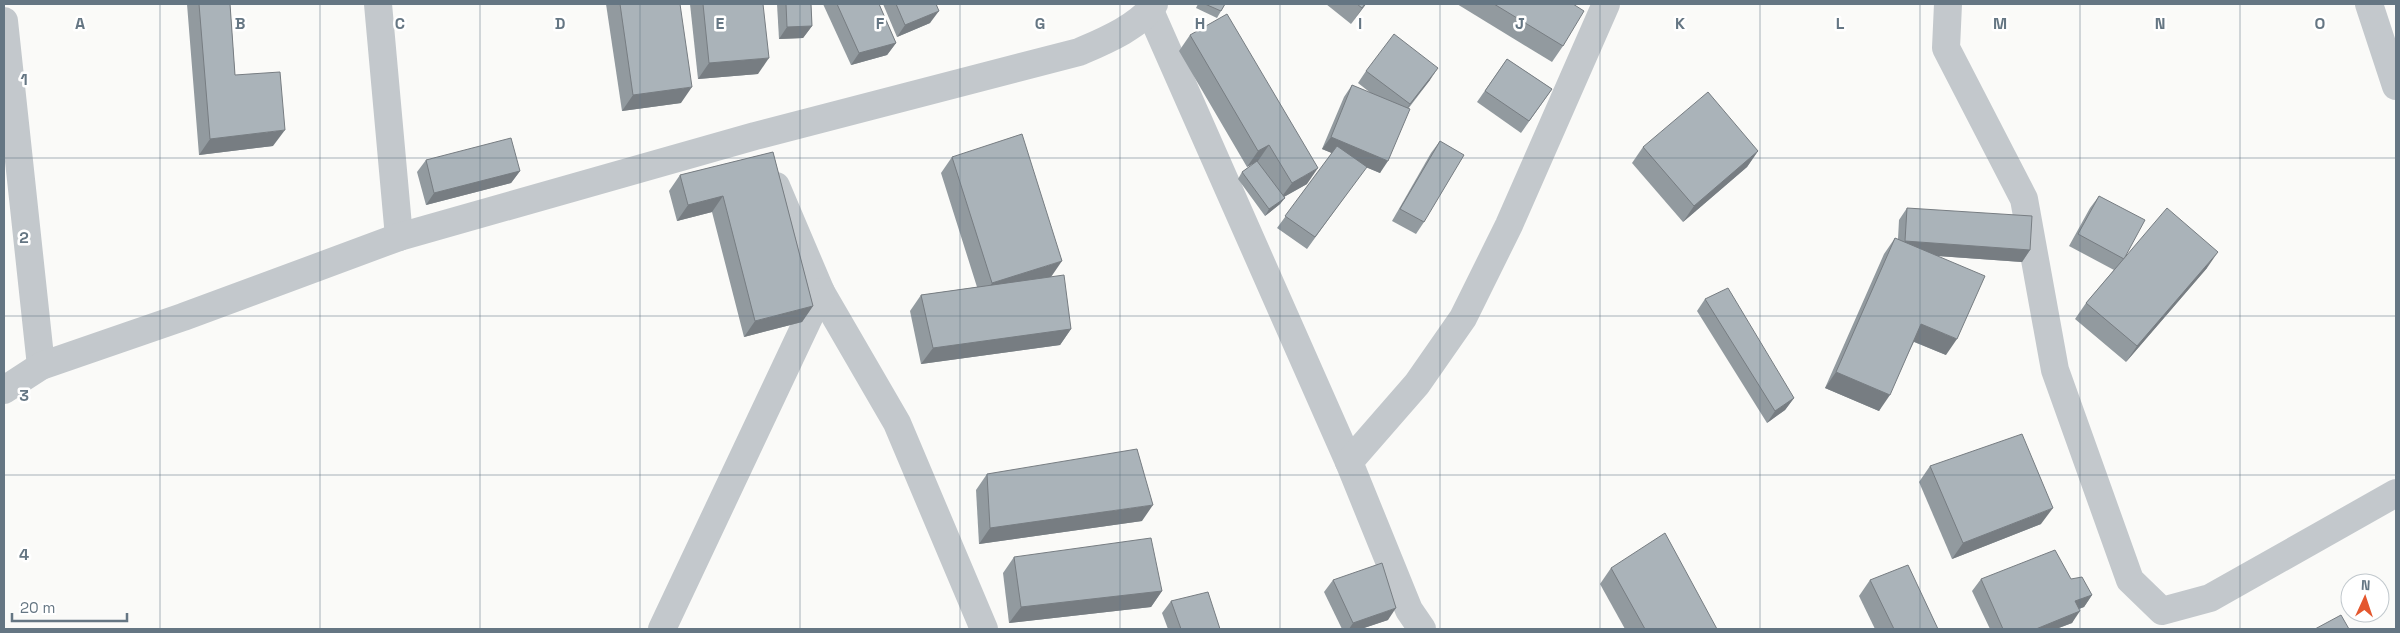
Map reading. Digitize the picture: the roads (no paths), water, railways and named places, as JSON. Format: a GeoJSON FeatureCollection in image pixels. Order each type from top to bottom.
{"type":"FeatureCollection","features":[{"type":"Feature","properties":{"kind":"street"},"geometry":{"type":"LineString","coordinates":[[378,4],[399,237]]}},
{"type":"Feature","properties":{"kind":"street"},"geometry":{"type":"LineString","coordinates":[[1349,462],[1417,384],[1463,318],[1509,225],[1606,4]]}},
{"type":"Feature","properties":{"kind":"street"},"geometry":{"type":"LineString","coordinates":[[1948,4],[1946,48],[2024,199],[2054,370],[2130,580],[2162,611],[2210,598],[2396,493]]}},
{"type":"Feature","properties":{"kind":"street"},"geometry":{"type":"LineString","coordinates":[[2369,4],[2396,86]]}},
{"type":"Feature","properties":{"kind":"street"},"geometry":{"type":"LineString","coordinates":[[4,390],[41,366],[183,317],[399,237],[755,136],[1079,52],[1117,35],[1152,7],[1349,462],[1409,610],[1422,629]]}},
{"type":"Feature","properties":{"kind":"street"},"geometry":{"type":"LineString","coordinates":[[4,21],[41,366]]}},
{"type":"Feature","properties":{"kind":"street"},"geometry":{"type":"LineString","coordinates":[[755,136],[821,292],[897,423],[984,629]]}},
{"type":"Feature","properties":{"kind":"street"},"geometry":{"type":"LineString","coordinates":[[662,629],[821,292]]}}]}
